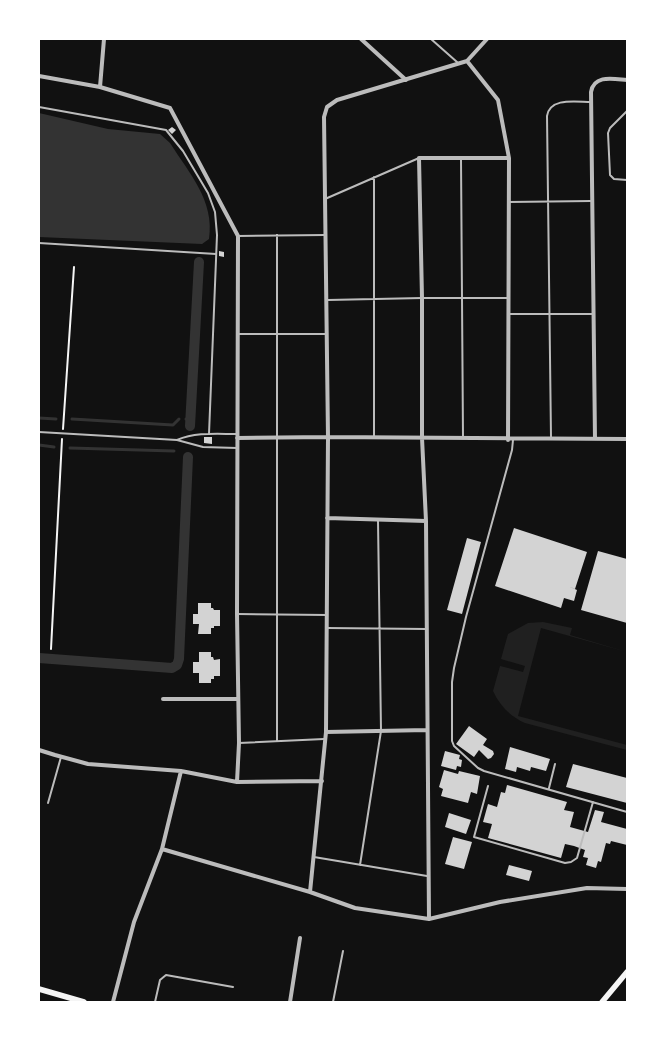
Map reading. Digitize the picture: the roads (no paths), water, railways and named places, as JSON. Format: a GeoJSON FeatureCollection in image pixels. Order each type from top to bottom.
{"type":"FeatureCollection","features":[{"type":"Feature","properties":{"kind":"main road"},"geometry":{"type":"LineString","coordinates":[[603,1001],[627,972]]}},
{"type":"Feature","properties":{"kind":"main road"},"geometry":{"type":"LineString","coordinates":[[39,989],[84,1002]]}},
{"type":"Feature","properties":{"kind":"street"},"geometry":{"type":"LineString","coordinates":[[100,87],[104,39]]}},
{"type":"Feature","properties":{"kind":"street"},"geometry":{"type":"LineString","coordinates":[[361,39],[406,80]]}},
{"type":"Feature","properties":{"kind":"street"},"geometry":{"type":"LineString","coordinates":[[310,892],[326,739],[328,437],[324,116],[327,107],[337,100],[467,61],[487,39]]}},
{"type":"Feature","properties":{"kind":"street"},"geometry":{"type":"LineString","coordinates":[[467,61],[498,100],[509,158],[508,314],[510,440]]}},
{"type":"Feature","properties":{"kind":"street"},"geometry":{"type":"LineString","coordinates":[[39,76],[100,87],[170,108],[238,236],[237,614],[239,743],[237,782]]}},
{"type":"Feature","properties":{"kind":"street"},"geometry":{"type":"LineString","coordinates":[[595,439],[591,88],[596,82],[603,79],[627,80]]}},
{"type":"Feature","properties":{"kind":"street"},"geometry":{"type":"LineString","coordinates":[[429,919],[426,521],[422,438],[419,158],[509,158]]}},
{"type":"Feature","properties":{"kind":"street"},"geometry":{"type":"LineString","coordinates":[[237,436],[510,440],[627,439]]}},
{"type":"Feature","properties":{"kind":"street"},"geometry":{"type":"LineString","coordinates":[[327,518],[426,521]]}},
{"type":"Feature","properties":{"kind":"street"},"geometry":{"type":"LineString","coordinates":[[163,699],[238,698]]}},
{"type":"Feature","properties":{"kind":"street"},"geometry":{"type":"LineString","coordinates":[[326,732],[428,730]]}},
{"type":"Feature","properties":{"kind":"street"},"geometry":{"type":"LineString","coordinates":[[39,750],[88,764],[181,772],[237,782],[322,781]]}},
{"type":"Feature","properties":{"kind":"street"},"geometry":{"type":"LineString","coordinates":[[113,1002],[134,922],[162,849],[181,772]]}},
{"type":"Feature","properties":{"kind":"street"},"geometry":{"type":"LineString","coordinates":[[162,849],[310,892],[355,908],[429,919],[500,902],[587,888],[627,889]]}},
{"type":"Feature","properties":{"kind":"street"},"geometry":{"type":"LineString","coordinates":[[290,1002],[300,938]]}},
{"type":"Feature","properties":{"kind":"lane"},"geometry":{"type":"LineString","coordinates":[[431,39],[459,64]]}},
{"type":"Feature","properties":{"kind":"lane"},"geometry":{"type":"LineString","coordinates":[[551,439],[547,112],[555,103],[591,102]]}},
{"type":"Feature","properties":{"kind":"lane"},"geometry":{"type":"LineString","coordinates":[[39,107],[163,129],[168,132],[183,150],[208,193],[217,221],[209,434]]}},
{"type":"Feature","properties":{"kind":"lane"},"geometry":{"type":"LineString","coordinates":[[627,111],[610,128],[608,133],[610,176],[614,179],[627,180]]}},
{"type":"Feature","properties":{"kind":"lane"},"geometry":{"type":"LineString","coordinates":[[324,199],[419,158]]}},
{"type":"Feature","properties":{"kind":"lane"},"geometry":{"type":"LineString","coordinates":[[461,158],[463,439]]}},
{"type":"Feature","properties":{"kind":"lane"},"geometry":{"type":"LineString","coordinates":[[374,177],[374,438]]}},
{"type":"Feature","properties":{"kind":"lane"},"geometry":{"type":"LineString","coordinates":[[509,202],[592,201]]}},
{"type":"Feature","properties":{"kind":"lane"},"geometry":{"type":"LineString","coordinates":[[277,235],[277,741]]}},
{"type":"Feature","properties":{"kind":"lane"},"geometry":{"type":"LineString","coordinates":[[238,236],[324,235]]}},
{"type":"Feature","properties":{"kind":"lane"},"geometry":{"type":"LineString","coordinates":[[39,243],[216,254]]}},
{"type":"Feature","properties":{"kind":"lane"},"geometry":{"type":"LineString","coordinates":[[326,300],[508,298]]}},
{"type":"Feature","properties":{"kind":"lane"},"geometry":{"type":"LineString","coordinates":[[508,314],[593,314]]}},
{"type":"Feature","properties":{"kind":"lane"},"geometry":{"type":"LineString","coordinates":[[238,334],[326,334]]}},
{"type":"Feature","properties":{"kind":"lane"},"geometry":{"type":"LineString","coordinates":[[39,432],[177,440],[203,447],[237,448]]}},
{"type":"Feature","properties":{"kind":"lane"},"geometry":{"type":"LineString","coordinates":[[177,440],[188,435],[237,436]]}},
{"type":"Feature","properties":{"kind":"lane"},"geometry":{"type":"LineString","coordinates":[[510,440],[512,450],[466,617],[454,668],[451,735],[454,746],[478,768],[627,812]]}},
{"type":"Feature","properties":{"kind":"lane"},"geometry":{"type":"LineString","coordinates":[[360,865],[381,731],[378,519]]}},
{"type":"Feature","properties":{"kind":"lane"},"geometry":{"type":"LineString","coordinates":[[237,614],[327,615]]}},
{"type":"Feature","properties":{"kind":"lane"},"geometry":{"type":"LineString","coordinates":[[327,628],[427,629]]}},
{"type":"Feature","properties":{"kind":"lane"},"geometry":{"type":"LineString","coordinates":[[239,743],[326,739]]}},
{"type":"Feature","properties":{"kind":"lane"},"geometry":{"type":"LineString","coordinates":[[48,803],[61,757]]}},
{"type":"Feature","properties":{"kind":"lane"},"geometry":{"type":"LineString","coordinates":[[549,789],[555,764]]}},
{"type":"Feature","properties":{"kind":"lane"},"geometry":{"type":"LineString","coordinates":[[488,786],[474,837],[565,863],[575,860],[578,855],[593,802]]}},
{"type":"Feature","properties":{"kind":"lane"},"geometry":{"type":"LineString","coordinates":[[314,857],[428,876]]}},
{"type":"Feature","properties":{"kind":"lane"},"geometry":{"type":"LineString","coordinates":[[333,1002],[343,951]]}},
{"type":"Feature","properties":{"kind":"lane"},"geometry":{"type":"LineString","coordinates":[[155,1002],[160,980],[166,975],[233,987]]}},
{"type":"Feature","properties":{"kind":"waterway"},"geometry":{"type":"LineString","coordinates":[[190,426],[199,262]]}},
{"type":"Feature","properties":{"kind":"waterway"},"geometry":{"type":"LineString","coordinates":[[39,418],[56,419]]}},
{"type":"Feature","properties":{"kind":"waterway"},"geometry":{"type":"LineString","coordinates":[[72,419],[173,425],[179,419]]}},
{"type":"Feature","properties":{"kind":"waterway"},"geometry":{"type":"LineString","coordinates":[[39,445],[54,447]]}},
{"type":"Feature","properties":{"kind":"waterway"},"geometry":{"type":"LineString","coordinates":[[70,448],[174,451]]}},
{"type":"Feature","properties":{"kind":"waterway"},"geometry":{"type":"LineString","coordinates":[[39,658],[172,668],[177,665],[179,659],[188,457]]}}]}
